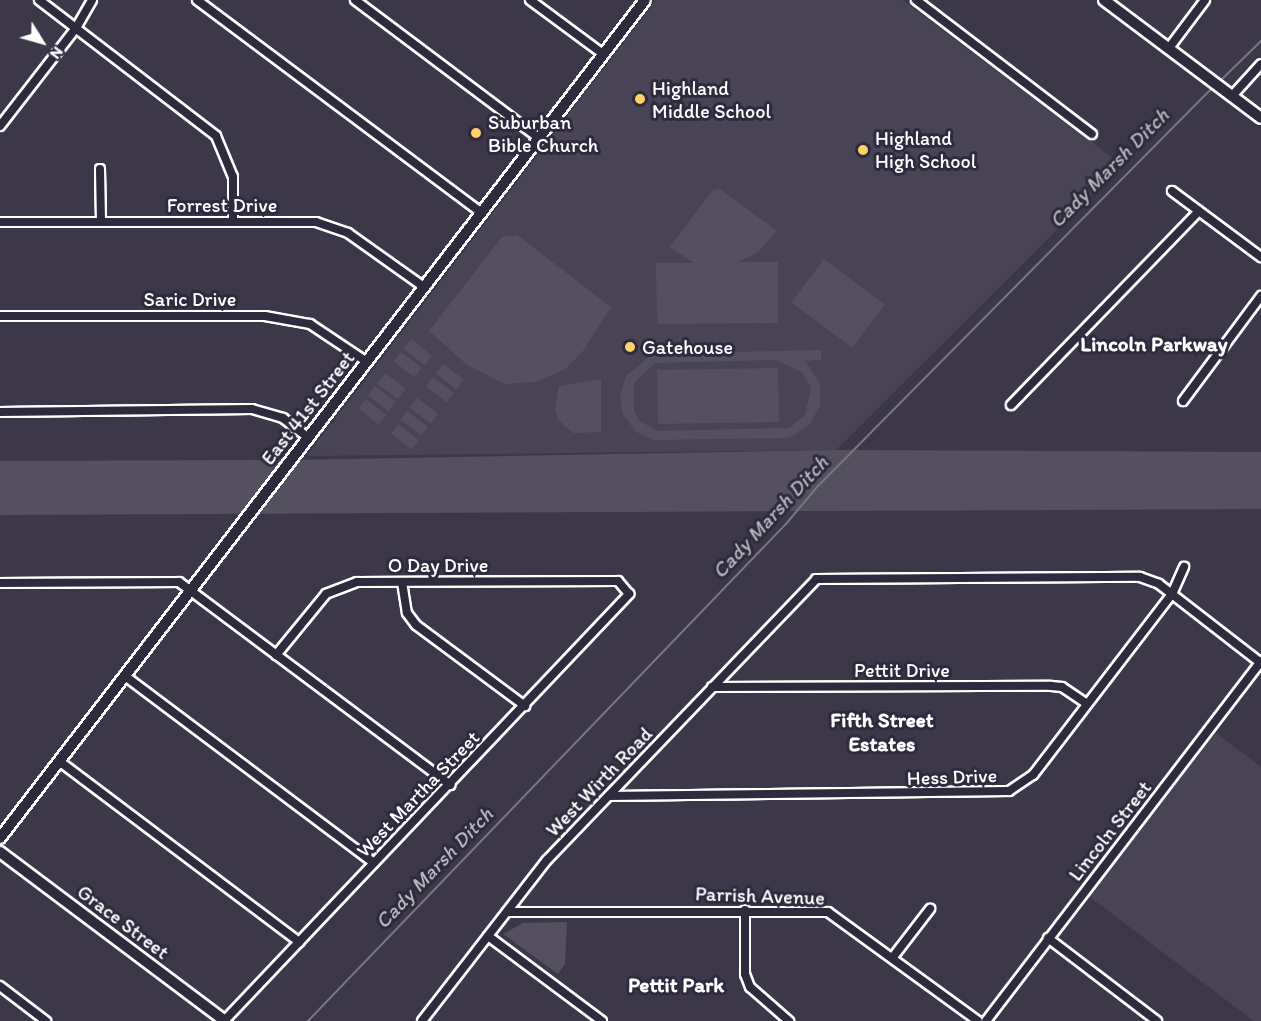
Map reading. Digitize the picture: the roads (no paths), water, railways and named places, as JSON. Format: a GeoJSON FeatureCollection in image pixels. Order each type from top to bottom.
{"type":"FeatureCollection","features":[{"type":"Feature","properties":{"kind":"street"},"geometry":{"type":"LineString","coordinates":[[39,0],[216,136],[233,177],[233,221]]}},
{"type":"Feature","properties":{"kind":"street"},"geometry":{"type":"LineString","coordinates":[[0,126],[76,28],[92,0]]}},
{"type":"Feature","properties":{"kind":"street"},"geometry":{"type":"LineString","coordinates":[[197,0],[482,213]]}},
{"type":"Feature","properties":{"kind":"street"},"geometry":{"type":"LineString","coordinates":[[530,0],[603,54]]}},
{"type":"Feature","properties":{"kind":"street","name":"East 41st Street"},"geometry":{"type":"LineString","coordinates":[[0,838],[645,0]]}},
{"type":"Feature","properties":{"kind":"street"},"geometry":{"type":"LineString","coordinates":[[1104,0],[1261,118]]}},
{"type":"Feature","properties":{"kind":"street"},"geometry":{"type":"LineString","coordinates":[[1169,48],[1205,0]]}},
{"type":"Feature","properties":{"kind":"street"},"geometry":{"type":"LineString","coordinates":[[358,1],[539,138]]}},
{"type":"Feature","properties":{"kind":"street"},"geometry":{"type":"LineString","coordinates":[[921,2],[1092,134]]}},
{"type":"Feature","properties":{"kind":"street"},"geometry":{"type":"LineString","coordinates":[[1228,93],[1261,64]]}},
{"type":"Feature","properties":{"kind":"street"},"geometry":{"type":"LineString","coordinates":[[100,169],[101,222]]}},
{"type":"Feature","properties":{"kind":"street"},"geometry":{"type":"LineString","coordinates":[[1172,191],[1261,257]]}},
{"type":"Feature","properties":{"kind":"street"},"geometry":{"type":"LineString","coordinates":[[1011,405],[1199,211]]}},
{"type":"Feature","properties":{"kind":"street","name":"Forrest Drive"},"geometry":{"type":"LineString","coordinates":[[0,222],[233,221],[330,225],[364,242],[424,287]]}},
{"type":"Feature","properties":{"kind":"street"},"geometry":{"type":"LineString","coordinates":[[1183,401],[1261,296]]}},
{"type":"Feature","properties":{"kind":"street","name":"Saric Drive"},"geometry":{"type":"LineString","coordinates":[[0,316],[265,316],[310,324],[368,362]]}},
{"type":"Feature","properties":{"kind":"street"},"geometry":{"type":"LineString","coordinates":[[0,412],[252,409],[283,418],[309,438]]}},
{"type":"Feature","properties":{"kind":"street","name":"Hess Drive"},"geometry":{"type":"LineString","coordinates":[[609,796],[995,794],[1022,785],[1033,775],[1172,594],[1184,567]]}},
{"type":"Feature","properties":{"kind":"street","name":"West Wirth Road"},"geometry":{"type":"LineString","coordinates":[[422,1021],[547,860],[816,579],[1140,577],[1172,594]]}},
{"type":"Feature","properties":{"kind":"street","name":"O Day Drive"},"geometry":{"type":"LineString","coordinates":[[276,655],[327,594],[357,582],[618,581],[627,588]]}},
{"type":"Feature","properties":{"kind":"street"},"geometry":{"type":"LineString","coordinates":[[0,583],[179,582],[450,784]]}},
{"type":"Feature","properties":{"kind":"street"},"geometry":{"type":"LineString","coordinates":[[402,582],[402,601],[416,625],[525,706]]}},
{"type":"Feature","properties":{"kind":"street","name":"West Martha Street"},"geometry":{"type":"LineString","coordinates":[[224,1021],[628,600],[627,588]]}},
{"type":"Feature","properties":{"kind":"street"},"geometry":{"type":"LineString","coordinates":[[1172,594],[1261,662]]}},
{"type":"Feature","properties":{"kind":"street","name":"Lincoln Street"},"geometry":{"type":"LineString","coordinates":[[986,1021],[1261,662]]}},
{"type":"Feature","properties":{"kind":"street"},"geometry":{"type":"LineString","coordinates":[[125,676],[374,863]]}},
{"type":"Feature","properties":{"kind":"street","name":"Pettit Drive"},"geometry":{"type":"LineString","coordinates":[[712,687],[1051,686],[1062,687],[1087,704]]}},
{"type":"Feature","properties":{"kind":"street"},"geometry":{"type":"LineString","coordinates":[[59,761],[299,942]]}},
{"type":"Feature","properties":{"kind":"street","name":"Grace Street"},"geometry":{"type":"LineString","coordinates":[[0,852],[224,1021]]}},
{"type":"Feature","properties":{"kind":"street"},"geometry":{"type":"LineString","coordinates":[[893,957],[930,909]]}},
{"type":"Feature","properties":{"kind":"street"},"geometry":{"type":"LineString","coordinates":[[745,910],[745,974],[750,987],[789,1021]]}},
{"type":"Feature","properties":{"kind":"street","name":"Parrish Avenue"},"geometry":{"type":"LineString","coordinates":[[507,912],[745,910],[828,912],[893,957],[978,1021]]}},
{"type":"Feature","properties":{"kind":"street"},"geometry":{"type":"LineString","coordinates":[[488,936],[602,1021]]}},
{"type":"Feature","properties":{"kind":"street"},"geometry":{"type":"LineString","coordinates":[[1048,938],[1157,1021]]}},
{"type":"Feature","properties":{"kind":"street"},"geometry":{"type":"LineString","coordinates":[[0,986],[46,1021]]}},
{"type":"Feature","properties":{"kind":"waterway","name":"Cady Marsh Ditch"},"geometry":{"type":"LineString","coordinates":[[1219,82],[1261,41]]}},
{"type":"Feature","properties":{"kind":"waterway","name":"Cady Marsh Ditch"},"geometry":{"type":"LineString","coordinates":[[308,1021],[786,524],[817,487],[1214,86]]}},
{"type":"Feature","properties":{"kind":"place","name":"Highland Middle School"},"geometry":{"type":"Point","coordinates":[640,99]}},
{"type":"Feature","properties":{"kind":"place","name":"Suburban Bible Church"},"geometry":{"type":"Point","coordinates":[476,133]}},
{"type":"Feature","properties":{"kind":"place","name":"Highland High School"},"geometry":{"type":"Point","coordinates":[863,150]}},
{"type":"Feature","properties":{"kind":"place","name":"Gatehouse"},"geometry":{"type":"Point","coordinates":[630,347]}},
{"type":"Feature","properties":{"kind":"district","name":"Lincoln Parkway"},"geometry":{"type":"Point","coordinates":[1154,344]}},
{"type":"Feature","properties":{"kind":"district","name":"Fifth Street Estates"},"geometry":{"type":"Point","coordinates":[882,732]}},
{"type":"Feature","properties":{"kind":"district","name":"Pettit Park"},"geometry":{"type":"Point","coordinates":[676,985]}}]}
